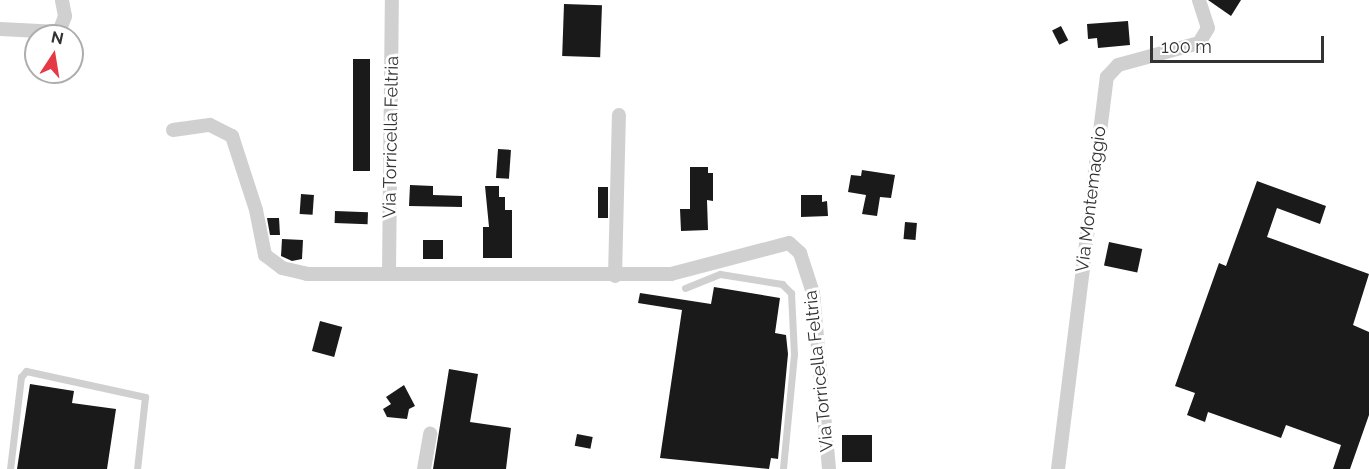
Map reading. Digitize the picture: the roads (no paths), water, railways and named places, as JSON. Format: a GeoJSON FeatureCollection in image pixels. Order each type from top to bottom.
{"type":"FeatureCollection","features":[{"type":"Feature","properties":{"kind":"street"},"geometry":{"type":"LineString","coordinates":[[0,29],[59,32],[65,16],[62,0]]}},
{"type":"Feature","properties":{"kind":"street","name":"Via Torricella Feltria"},"geometry":{"type":"LineString","coordinates":[[389,273],[392,0]]}},
{"type":"Feature","properties":{"kind":"street","name":"Via Montemaggio"},"geometry":{"type":"LineString","coordinates":[[1058,469],[1107,77],[1118,65],[1199,43],[1208,28],[1199,0]]}},
{"type":"Feature","properties":{"kind":"street"},"geometry":{"type":"LineString","coordinates":[[615,276],[620,115]]}},
{"type":"Feature","properties":{"kind":"street","name":"Via Torricella Feltria"},"geometry":{"type":"LineString","coordinates":[[173,130],[210,125],[232,136],[253,200],[265,255],[282,268],[307,274],[615,276],[671,274],[789,243],[800,252],[813,293],[829,469]]}},
{"type":"Feature","properties":{"kind":"street"},"geometry":{"type":"LineString","coordinates":[[424,469],[430,434]]}},
{"type":"Feature","properties":{"kind":"lane"},"geometry":{"type":"LineString","coordinates":[[685,288],[720,274],[783,284],[790,293],[794,354],[783,469]]}},
{"type":"Feature","properties":{"kind":"lane"},"geometry":{"type":"LineString","coordinates":[[10,469],[21,377],[26,370],[145,397],[137,469]]}}]}
